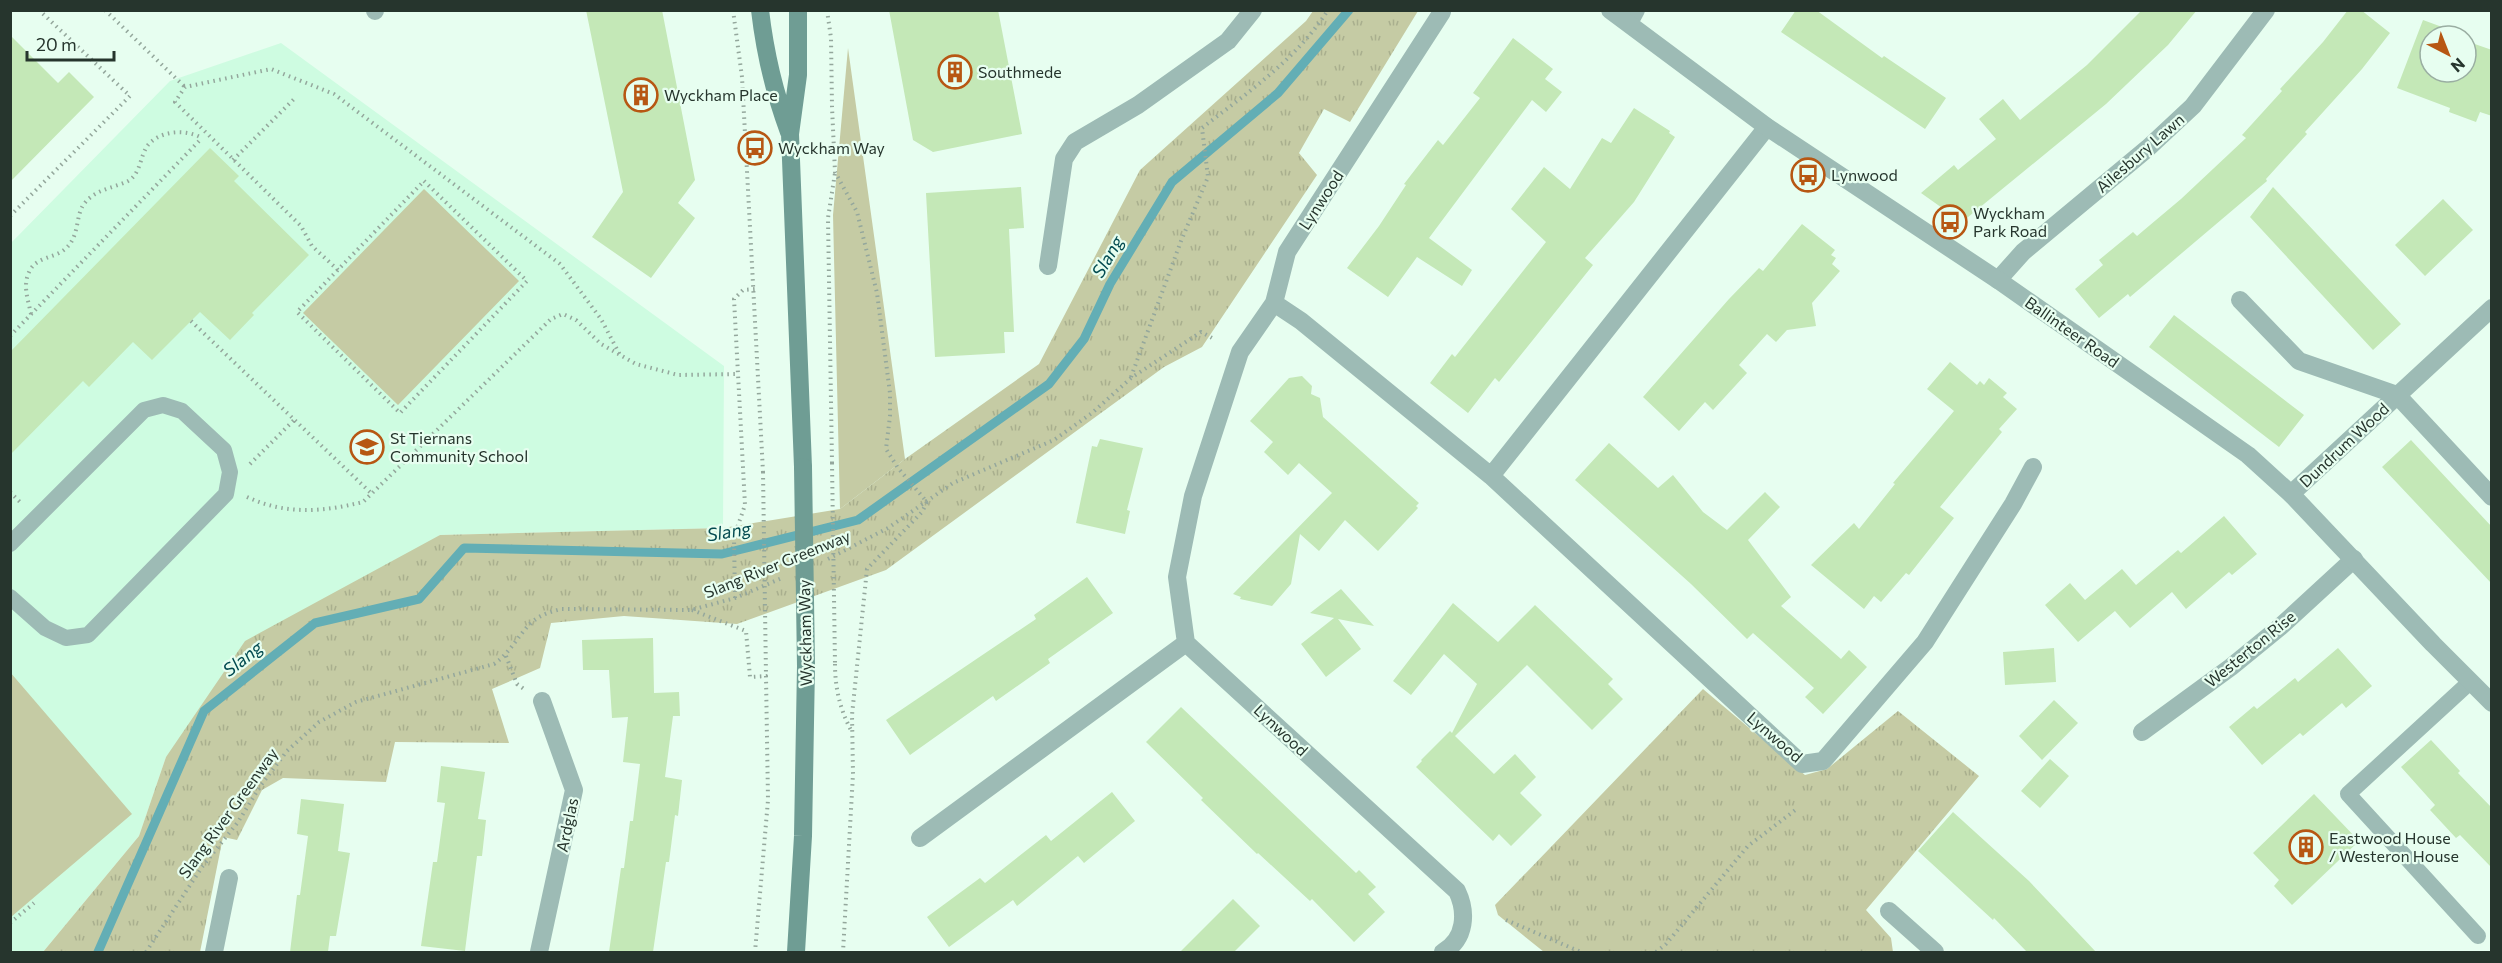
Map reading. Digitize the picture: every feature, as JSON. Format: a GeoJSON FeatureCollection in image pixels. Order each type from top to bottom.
{"type":"FeatureCollection","features":[{"type":"Feature","properties":{"kind":"main road","name":"Wyckham Way"},"geometry":{"type":"LineString","coordinates":[[760,10],[765,54],[777,101],[790,134]]}},
{"type":"Feature","properties":{"kind":"main road","name":"Wyckham Way"},"geometry":{"type":"LineString","coordinates":[[796,952],[803,836],[806,666],[803,467],[790,134],[798,75],[798,10]]}},
{"type":"Feature","properties":{"kind":"street"},"geometry":{"type":"LineString","coordinates":[[1048,266],[1064,159],[1076,142],[1138,105],[1228,41],[1253,10]]}},
{"type":"Feature","properties":{"kind":"street","name":"Ballinteer Road"},"geometry":{"type":"LineString","coordinates":[[1610,10],[1632,17],[1767,127],[1998,280],[2248,455],[2291,494],[2492,703]]}},
{"type":"Feature","properties":{"kind":"street","name":"Ailesbury Lawn"},"geometry":{"type":"LineString","coordinates":[[1998,280],[2023,252],[2148,148],[2193,106],[2266,10]]}},
{"type":"Feature","properties":{"kind":"street","name":"Lynwood"},"geometry":{"type":"LineString","coordinates":[[1442,12],[1287,252],[1274,303],[1240,352],[1193,496],[1177,577],[1186,643],[1457,891],[1463,904],[1463,923],[1458,939],[1443,952]]}},
{"type":"Feature","properties":{"kind":"street"},"geometry":{"type":"LineString","coordinates":[[1491,476],[1767,127]]}},
{"type":"Feature","properties":{"kind":"street","name":"Dundrum Wood"},"geometry":{"type":"LineString","coordinates":[[2240,300],[2299,361],[2397,395],[2492,497]]}},
{"type":"Feature","properties":{"kind":"street","name":"Lynwood"},"geometry":{"type":"LineString","coordinates":[[1274,303],[1300,321],[1491,476],[1802,764],[1822,761],[1925,642],[2013,504],[2033,467]]}},
{"type":"Feature","properties":{"kind":"street","name":"Dundrum Wood"},"geometry":{"type":"LineString","coordinates":[[2291,494],[2492,308]]}},
{"type":"Feature","properties":{"kind":"street","name":"Westerton Rise"},"geometry":{"type":"LineString","coordinates":[[2142,732],[2280,627],[2354,559]]}},
{"type":"Feature","properties":{"kind":"street"},"geometry":{"type":"LineString","coordinates":[[920,838],[1186,643]]}},
{"type":"Feature","properties":{"kind":"street","name":"Ardglas"},"geometry":{"type":"LineString","coordinates":[[539,952],[574,790],[542,701]]}},
{"type":"Feature","properties":{"kind":"street"},"geometry":{"type":"LineString","coordinates":[[214,952],[229,878]]}},
{"type":"Feature","properties":{"kind":"street"},"geometry":{"type":"LineString","coordinates":[[1889,911],[1924,949]]}},
{"type":"Feature","properties":{"kind":"lane"},"geometry":{"type":"LineString","coordinates":[[10,544],[144,410],[163,405],[182,411],[224,450],[230,472],[226,494],[88,635],[66,638],[45,628],[10,597]]}},
{"type":"Feature","properties":{"kind":"lane"},"geometry":{"type":"LineString","coordinates":[[2470,682],[2348,794],[2478,936]]}},
{"type":"Feature","properties":{"kind":"path"},"geometry":{"type":"LineString","coordinates":[[10,216],[130,96],[39,10]]}},
{"type":"Feature","properties":{"kind":"path"},"geometry":{"type":"LineString","coordinates":[[105,10],[185,87]]}},
{"type":"Feature","properties":{"kind":"path"},"geometry":{"type":"LineString","coordinates":[[733,10],[742,77],[763,472],[768,800],[755,952]]}},
{"type":"Feature","properties":{"kind":"path"},"geometry":{"type":"LineString","coordinates":[[827,10],[831,38],[831,107],[835,172],[828,218],[835,681],[840,704],[852,732]]}},
{"type":"Feature","properties":{"kind":"path"},"geometry":{"type":"LineString","coordinates":[[1131,378],[1181,241],[1208,177],[1201,135],[1202,128],[1275,71],[1316,30],[1328,10]]}},
{"type":"Feature","properties":{"kind":"path"},"geometry":{"type":"LineString","coordinates":[[338,270],[312,246],[301,225],[175,102],[185,87],[271,69],[334,94],[560,264],[601,319],[620,355]]}},
{"type":"Feature","properties":{"kind":"path"},"geometry":{"type":"LineString","coordinates":[[233,160],[294,99]]}},
{"type":"Feature","properties":{"kind":"path"},"geometry":{"type":"LineString","coordinates":[[31,315],[25,285],[31,268],[40,261],[64,250],[78,226],[83,205],[95,194],[130,180],[137,171],[147,146],[159,136],[175,132],[194,133],[202,138]]}},
{"type":"Feature","properties":{"kind":"path"},"geometry":{"type":"LineString","coordinates":[[10,336],[207,134]]}},
{"type":"Feature","properties":{"kind":"path"},"geometry":{"type":"LineString","coordinates":[[835,172],[857,212],[877,293],[890,393],[886,449],[898,468],[927,502],[922,512],[867,569],[852,715],[853,774],[843,952]]}},
{"type":"Feature","properties":{"kind":"path"},"geometry":{"type":"LineString","coordinates":[[424,181],[527,281],[400,412],[297,312],[338,270],[424,181]]}},
{"type":"Feature","properties":{"kind":"path"},"geometry":{"type":"LineString","coordinates":[[735,598],[734,537],[745,505],[734,299],[743,290],[755,289]]}},
{"type":"Feature","properties":{"kind":"path"},"geometry":{"type":"LineString","coordinates":[[229,485],[242,490],[248,498],[286,510],[330,510],[363,502],[550,319],[562,314],[576,320],[601,344],[636,363],[678,375],[738,374]]}},
{"type":"Feature","properties":{"kind":"path"},"geometry":{"type":"LineString","coordinates":[[191,321],[372,494]]}},
{"type":"Feature","properties":{"kind":"path","name":"Slang River Greenway"},"geometry":{"type":"LineString","coordinates":[[822,562],[888,528],[954,483],[1054,441],[1092,414],[1131,378],[1201,332],[1214,339]]}},
{"type":"Feature","properties":{"kind":"path"},"geometry":{"type":"LineString","coordinates":[[251,473],[249,465],[294,420]]}},
{"type":"Feature","properties":{"kind":"path"},"geometry":{"type":"LineString","coordinates":[[248,498],[250,489]]}},
{"type":"Feature","properties":{"kind":"path","name":"Slang River Greenway"},"geometry":{"type":"LineString","coordinates":[[146,952],[202,867],[238,822],[261,785],[287,751],[319,722],[356,702],[494,664],[506,656],[530,624],[541,615],[561,609],[691,610],[735,598],[789,575]]}},
{"type":"Feature","properties":{"kind":"path"},"geometry":{"type":"LineString","coordinates":[[691,610],[746,631],[750,676],[766,676]]}},
{"type":"Feature","properties":{"kind":"path"},"geometry":{"type":"LineString","coordinates":[[506,656],[517,684],[542,701]]}},
{"type":"Feature","properties":{"kind":"path"},"geometry":{"type":"LineString","coordinates":[[1656,952],[1666,944],[1748,846],[1798,808]]}},
{"type":"Feature","properties":{"kind":"path"},"geometry":{"type":"LineString","coordinates":[[10,923],[34,903]]}},
{"type":"Feature","properties":{"kind":"path"},"geometry":{"type":"LineString","coordinates":[[1506,920],[1581,952]]}},
{"type":"Feature","properties":{"kind":"shaded area","name":"St Tiernans Community School"},"geometry":{"type":"Polygon","coordinates":[[[281,43],[724,366],[723,528],[440,535],[166,757],[139,836],[43,952],[11,952],[11,243],[170,81],[281,43]]]}},
{"type":"Feature","properties":{"kind":"green space"},"geometry":{"type":"Polygon","coordinates":[[[1313,11],[1418,11],[1350,122],[1324,109],[1299,153],[1317,175],[1202,347],[1164,367],[886,570],[737,624],[624,616],[551,623],[540,668],[492,689],[509,743],[395,742],[386,782],[283,778],[262,790],[237,840],[223,837],[200,952],[43,952],[139,836],[166,757],[245,641],[440,535],[723,528],[840,509],[905,459],[1039,364],[1140,170],[1306,21],[1313,11]]]}},
{"type":"Feature","properties":{"kind":"green space"},"geometry":{"type":"Polygon","coordinates":[[[848,48],[905,459],[840,509],[833,215],[848,48]]]}},
{"type":"Feature","properties":{"kind":"green space"},"geometry":{"type":"Polygon","coordinates":[[[424,189],[519,281],[398,405],[303,313],[424,189]]]}},
{"type":"Feature","properties":{"kind":"green space"},"geometry":{"type":"Polygon","coordinates":[[[10,672],[132,814],[11,917],[10,917],[10,672]]]}},
{"type":"Feature","properties":{"kind":"green space"},"geometry":{"type":"Polygon","coordinates":[[[1703,689],[1805,775],[1827,769],[1898,711],[1979,776],[1866,910],[1891,938],[1893,952],[1544,952],[1498,915],[1495,905],[1703,689]]]}},
{"type":"Feature","properties":{"kind":"building","name":"Wyckham Place"},"geometry":{"type":"Polygon","coordinates":[[[586,10],[662,10],[695,180],[678,203],[695,218],[651,278],[592,237],[623,192],[586,10]]]}},
{"type":"Feature","properties":{"kind":"building","name":"Southmede"},"geometry":{"type":"Polygon","coordinates":[[[889,10],[998,10],[1022,134],[933,152],[913,140],[889,10]]]}},
{"type":"Feature","properties":{"kind":"building"},"geometry":{"type":"Polygon","coordinates":[[[1796,10],[1816,10],[1882,58],[1884,56],[1946,98],[1925,129],[1781,32],[1796,10]]]}},
{"type":"Feature","properties":{"kind":"building"},"geometry":{"type":"Polygon","coordinates":[[[2142,10],[2197,10],[2168,45],[2106,104],[1962,222],[1921,193],[1954,165],[1958,170],[1996,139],[1979,119],[2003,99],[2020,120],[2087,65],[2142,10]]]}},
{"type":"Feature","properties":{"kind":"building"},"geometry":{"type":"Polygon","coordinates":[[[2348,10],[2361,10],[2390,33],[2362,69],[2305,132],[2307,134],[2266,179],[2267,181],[2130,297],[2128,294],[2099,318],[2075,289],[2103,265],[2099,260],[2133,232],[2137,236],[2181,199],[2246,138],[2242,135],[2282,91],[2280,89],[2323,42],[2348,10]]]}},
{"type":"Feature","properties":{"kind":"building"},"geometry":{"type":"Polygon","coordinates":[[[2423,20],[2434,24],[2421,24],[2423,20]]]}},
{"type":"Feature","properties":{"kind":"building"},"geometry":{"type":"Polygon","coordinates":[[[2418,33],[2418,84],[2478,84],[2478,45],[2492,50],[2492,116],[2480,112],[2476,122],[2449,112],[2450,108],[2397,88],[2418,33]]]}},
{"type":"Feature","properties":{"kind":"building"},"geometry":{"type":"Polygon","coordinates":[[[10,35],[58,83],[69,72],[94,97],[10,182],[10,35]]]}},
{"type":"Feature","properties":{"kind":"building"},"geometry":{"type":"Polygon","coordinates":[[[1513,38],[1553,69],[1545,79],[1562,92],[1546,112],[1532,100],[1429,238],[1472,270],[1462,286],[1417,257],[1388,297],[1347,268],[1379,226],[1406,185],[1404,184],[1438,140],[1443,145],[1480,98],[1473,93],[1513,38]]]}},
{"type":"Feature","properties":{"kind":"building"},"geometry":{"type":"Polygon","coordinates":[[[1634,108],[1670,131],[1669,133],[1675,137],[1634,202],[1585,258],[1593,265],[1499,382],[1495,378],[1468,413],[1430,383],[1452,354],[1455,357],[1546,242],[1511,209],[1544,167],[1570,189],[1602,138],[1611,143],[1634,108]]]}},
{"type":"Feature","properties":{"kind":"building"},"geometry":{"type":"Polygon","coordinates":[[[210,148],[239,176],[234,181],[309,255],[252,313],[254,315],[230,340],[200,312],[152,360],[133,342],[89,387],[83,381],[10,455],[10,352],[210,148]]]}},
{"type":"Feature","properties":{"kind":"building"},"geometry":{"type":"Polygon","coordinates":[[[1021,187],[1024,228],[1009,229],[1014,332],[1004,332],[1005,353],[935,357],[926,193],[1021,187]]]}},
{"type":"Feature","properties":{"kind":"building"},"geometry":{"type":"Polygon","coordinates":[[[2273,187],[2401,324],[2373,350],[2250,217],[2273,187]]]}},
{"type":"Feature","properties":{"kind":"building"},"geometry":{"type":"Polygon","coordinates":[[[2443,199],[2473,230],[2425,276],[2395,245],[2443,199]]]}},
{"type":"Feature","properties":{"kind":"building"},"geometry":{"type":"Polygon","coordinates":[[[1802,224],[1835,250],[1831,255],[1836,258],[1832,264],[1840,271],[1812,303],[1816,326],[1787,330],[1776,342],[1767,334],[1739,365],[1747,373],[1713,410],[1705,402],[1679,431],[1643,397],[1729,299],[1759,268],[1763,271],[1802,224]]]}},
{"type":"Feature","properties":{"kind":"building"},"geometry":{"type":"Polygon","coordinates":[[[2174,315],[2304,415],[2279,447],[2149,347],[2174,315]]]}},
{"type":"Feature","properties":{"kind":"building"},"geometry":{"type":"Polygon","coordinates":[[[1950,362],[1977,385],[1980,381],[1984,385],[1989,378],[2007,393],[2003,397],[2017,409],[1999,429],[2002,432],[1940,507],[1954,518],[1909,575],[1906,573],[1881,602],[1874,596],[1864,609],[1811,565],[1854,523],[1859,529],[1895,484],[1893,483],[1954,411],[1927,389],[1950,362]]]}},
{"type":"Feature","properties":{"kind":"building"},"geometry":{"type":"Polygon","coordinates":[[[1302,376],[1312,386],[1311,394],[1320,398],[1323,417],[1419,503],[1416,506],[1418,508],[1378,551],[1345,520],[1319,551],[1300,534],[1291,584],[1272,606],[1240,599],[1241,597],[1233,594],[1332,493],[1299,463],[1288,475],[1264,452],[1273,442],[1250,421],[1289,378],[1302,376]]]}},
{"type":"Feature","properties":{"kind":"building"},"geometry":{"type":"Polygon","coordinates":[[[1100,439],[1143,448],[1127,510],[1130,511],[1125,534],[1076,523],[1092,446],[1097,447],[1100,439]]]}},
{"type":"Feature","properties":{"kind":"building"},"geometry":{"type":"Polygon","coordinates":[[[2411,440],[2492,527],[2492,584],[2382,467],[2411,440]]]}},
{"type":"Feature","properties":{"kind":"building"},"geometry":{"type":"Polygon","coordinates":[[[1609,443],[1658,488],[1673,475],[1703,512],[1727,530],[1765,492],[1780,507],[1748,540],[1791,597],[1781,606],[1841,659],[1849,650],[1867,667],[1823,714],[1805,697],[1814,688],[1753,633],[1747,639],[1691,584],[1575,480],[1609,443]]]}},
{"type":"Feature","properties":{"kind":"building"},"geometry":{"type":"Polygon","coordinates":[[[2224,516],[2257,554],[2232,575],[2229,572],[2186,609],[2172,592],[2130,628],[2115,611],[2078,642],[2045,605],[2070,583],[2085,600],[2122,569],[2136,585],[2178,550],[2181,553],[2224,516]]]}},
{"type":"Feature","properties":{"kind":"building"},"geometry":{"type":"Polygon","coordinates":[[[1087,577],[1113,613],[1048,659],[1050,663],[996,701],[993,696],[910,755],[886,720],[1036,619],[1034,615],[1087,577]]]}},
{"type":"Feature","properties":{"kind":"building"},"geometry":{"type":"Polygon","coordinates":[[[1341,589],[1374,626],[1338,619],[1361,649],[1326,677],[1301,644],[1334,618],[1310,613],[1341,589]]]}},
{"type":"Feature","properties":{"kind":"building"},"geometry":{"type":"Polygon","coordinates":[[[1453,603],[1498,642],[1535,605],[1613,679],[1608,684],[1623,699],[1592,730],[1527,665],[1455,736],[1494,774],[1515,754],[1536,777],[1520,793],[1542,815],[1511,846],[1499,834],[1493,841],[1416,767],[1450,731],[1452,733],[1477,684],[1444,654],[1411,695],[1393,681],[1453,603]]]}},
{"type":"Feature","properties":{"kind":"building"},"geometry":{"type":"Polygon","coordinates":[[[653,638],[654,693],[679,692],[680,716],[673,716],[665,777],[682,780],[678,816],[675,815],[669,862],[666,862],[653,952],[609,952],[621,868],[624,868],[630,821],[633,821],[640,764],[623,762],[628,717],[612,718],[609,670],[583,670],[582,640],[653,638]]]}},
{"type":"Feature","properties":{"kind":"building"},"geometry":{"type":"Polygon","coordinates":[[[2054,648],[2056,682],[2005,685],[2003,652],[2054,648]]]}},
{"type":"Feature","properties":{"kind":"building"},"geometry":{"type":"Polygon","coordinates":[[[2338,648],[2372,686],[2346,708],[2342,703],[2303,736],[2300,733],[2262,765],[2229,727],[2254,706],[2257,709],[2295,678],[2298,682],[2338,648]]]}},
{"type":"Feature","properties":{"kind":"building"},"geometry":{"type":"Polygon","coordinates":[[[2054,700],[2078,723],[2042,760],[2019,736],[2054,700]]]}},
{"type":"Feature","properties":{"kind":"building"},"geometry":{"type":"Polygon","coordinates":[[[1181,707],[1356,873],[1359,870],[1376,887],[1368,894],[1385,912],[1354,942],[1312,899],[1310,901],[1257,854],[1146,742],[1181,707]]]}},
{"type":"Feature","properties":{"kind":"building"},"geometry":{"type":"Polygon","coordinates":[[[2431,740],[2460,771],[2458,773],[2492,808],[2492,868],[2460,835],[2456,838],[2430,810],[2435,805],[2401,767],[2431,740]]]}},
{"type":"Feature","properties":{"kind":"building"},"geometry":{"type":"Polygon","coordinates":[[[2050,759],[2069,776],[2040,808],[2021,791],[2050,759]]]}},
{"type":"Feature","properties":{"kind":"building"},"geometry":{"type":"Polygon","coordinates":[[[441,766],[485,772],[478,819],[486,820],[482,856],[477,856],[465,951],[421,946],[433,862],[437,862],[445,803],[437,802],[441,766]]]}},
{"type":"Feature","properties":{"kind":"building"},"geometry":{"type":"Polygon","coordinates":[[[1112,792],[1135,821],[1084,863],[1078,856],[1017,906],[1013,900],[949,947],[927,917],[980,878],[985,883],[1046,835],[1051,841],[1112,792]]]}},
{"type":"Feature","properties":{"kind":"building","name":"Eastwood House / Westeron House"},"geometry":{"type":"Polygon","coordinates":[[[2314,794],[2359,841],[2292,905],[2274,886],[2279,880],[2253,853],[2314,794]]]}},
{"type":"Feature","properties":{"kind":"building"},"geometry":{"type":"Polygon","coordinates":[[[301,799],[344,804],[338,851],[350,853],[336,936],[330,936],[328,952],[290,952],[297,895],[300,895],[308,836],[297,834],[301,799]]]}},
{"type":"Feature","properties":{"kind":"building"},"geometry":{"type":"Polygon","coordinates":[[[1953,812],[2029,881],[2096,952],[2027,952],[1994,918],[1993,920],[1918,851],[1953,812]]]}},
{"type":"Feature","properties":{"kind":"building"},"geometry":{"type":"Polygon","coordinates":[[[1233,899],[1260,926],[1234,952],[1180,952],[1233,899]]]}},
{"type":"Feature","properties":{"kind":"waterway","name":"Slang"},"geometry":{"type":"LineString","coordinates":[[98,952],[204,711],[315,623],[419,599],[464,548],[722,554],[858,520],[1049,384],[1084,339],[1110,284],[1172,182],[1278,93],[1349,10]]}},
{"type":"Feature","properties":{"kind":"place","name":"Southmede"},"geometry":{"type":"Point","coordinates":[955,72]}},
{"type":"Feature","properties":{"kind":"place","name":"Wyckham Place"},"geometry":{"type":"Point","coordinates":[641,95]}},
{"type":"Feature","properties":{"kind":"place","name":"Wyckham Way"},"geometry":{"type":"Point","coordinates":[755,148]}},
{"type":"Feature","properties":{"kind":"place","name":"Lynwood"},"geometry":{"type":"Point","coordinates":[1808,175]}},
{"type":"Feature","properties":{"kind":"place","name":"Wyckham Park Road"},"geometry":{"type":"Point","coordinates":[1950,222]}},
{"type":"Feature","properties":{"kind":"place","name":"St Tiernans Community School"},"geometry":{"type":"Point","coordinates":[367,447]}},
{"type":"Feature","properties":{"kind":"place","name":"Eastwood House / Westeron House"},"geometry":{"type":"Point","coordinates":[2306,847]}}]}
